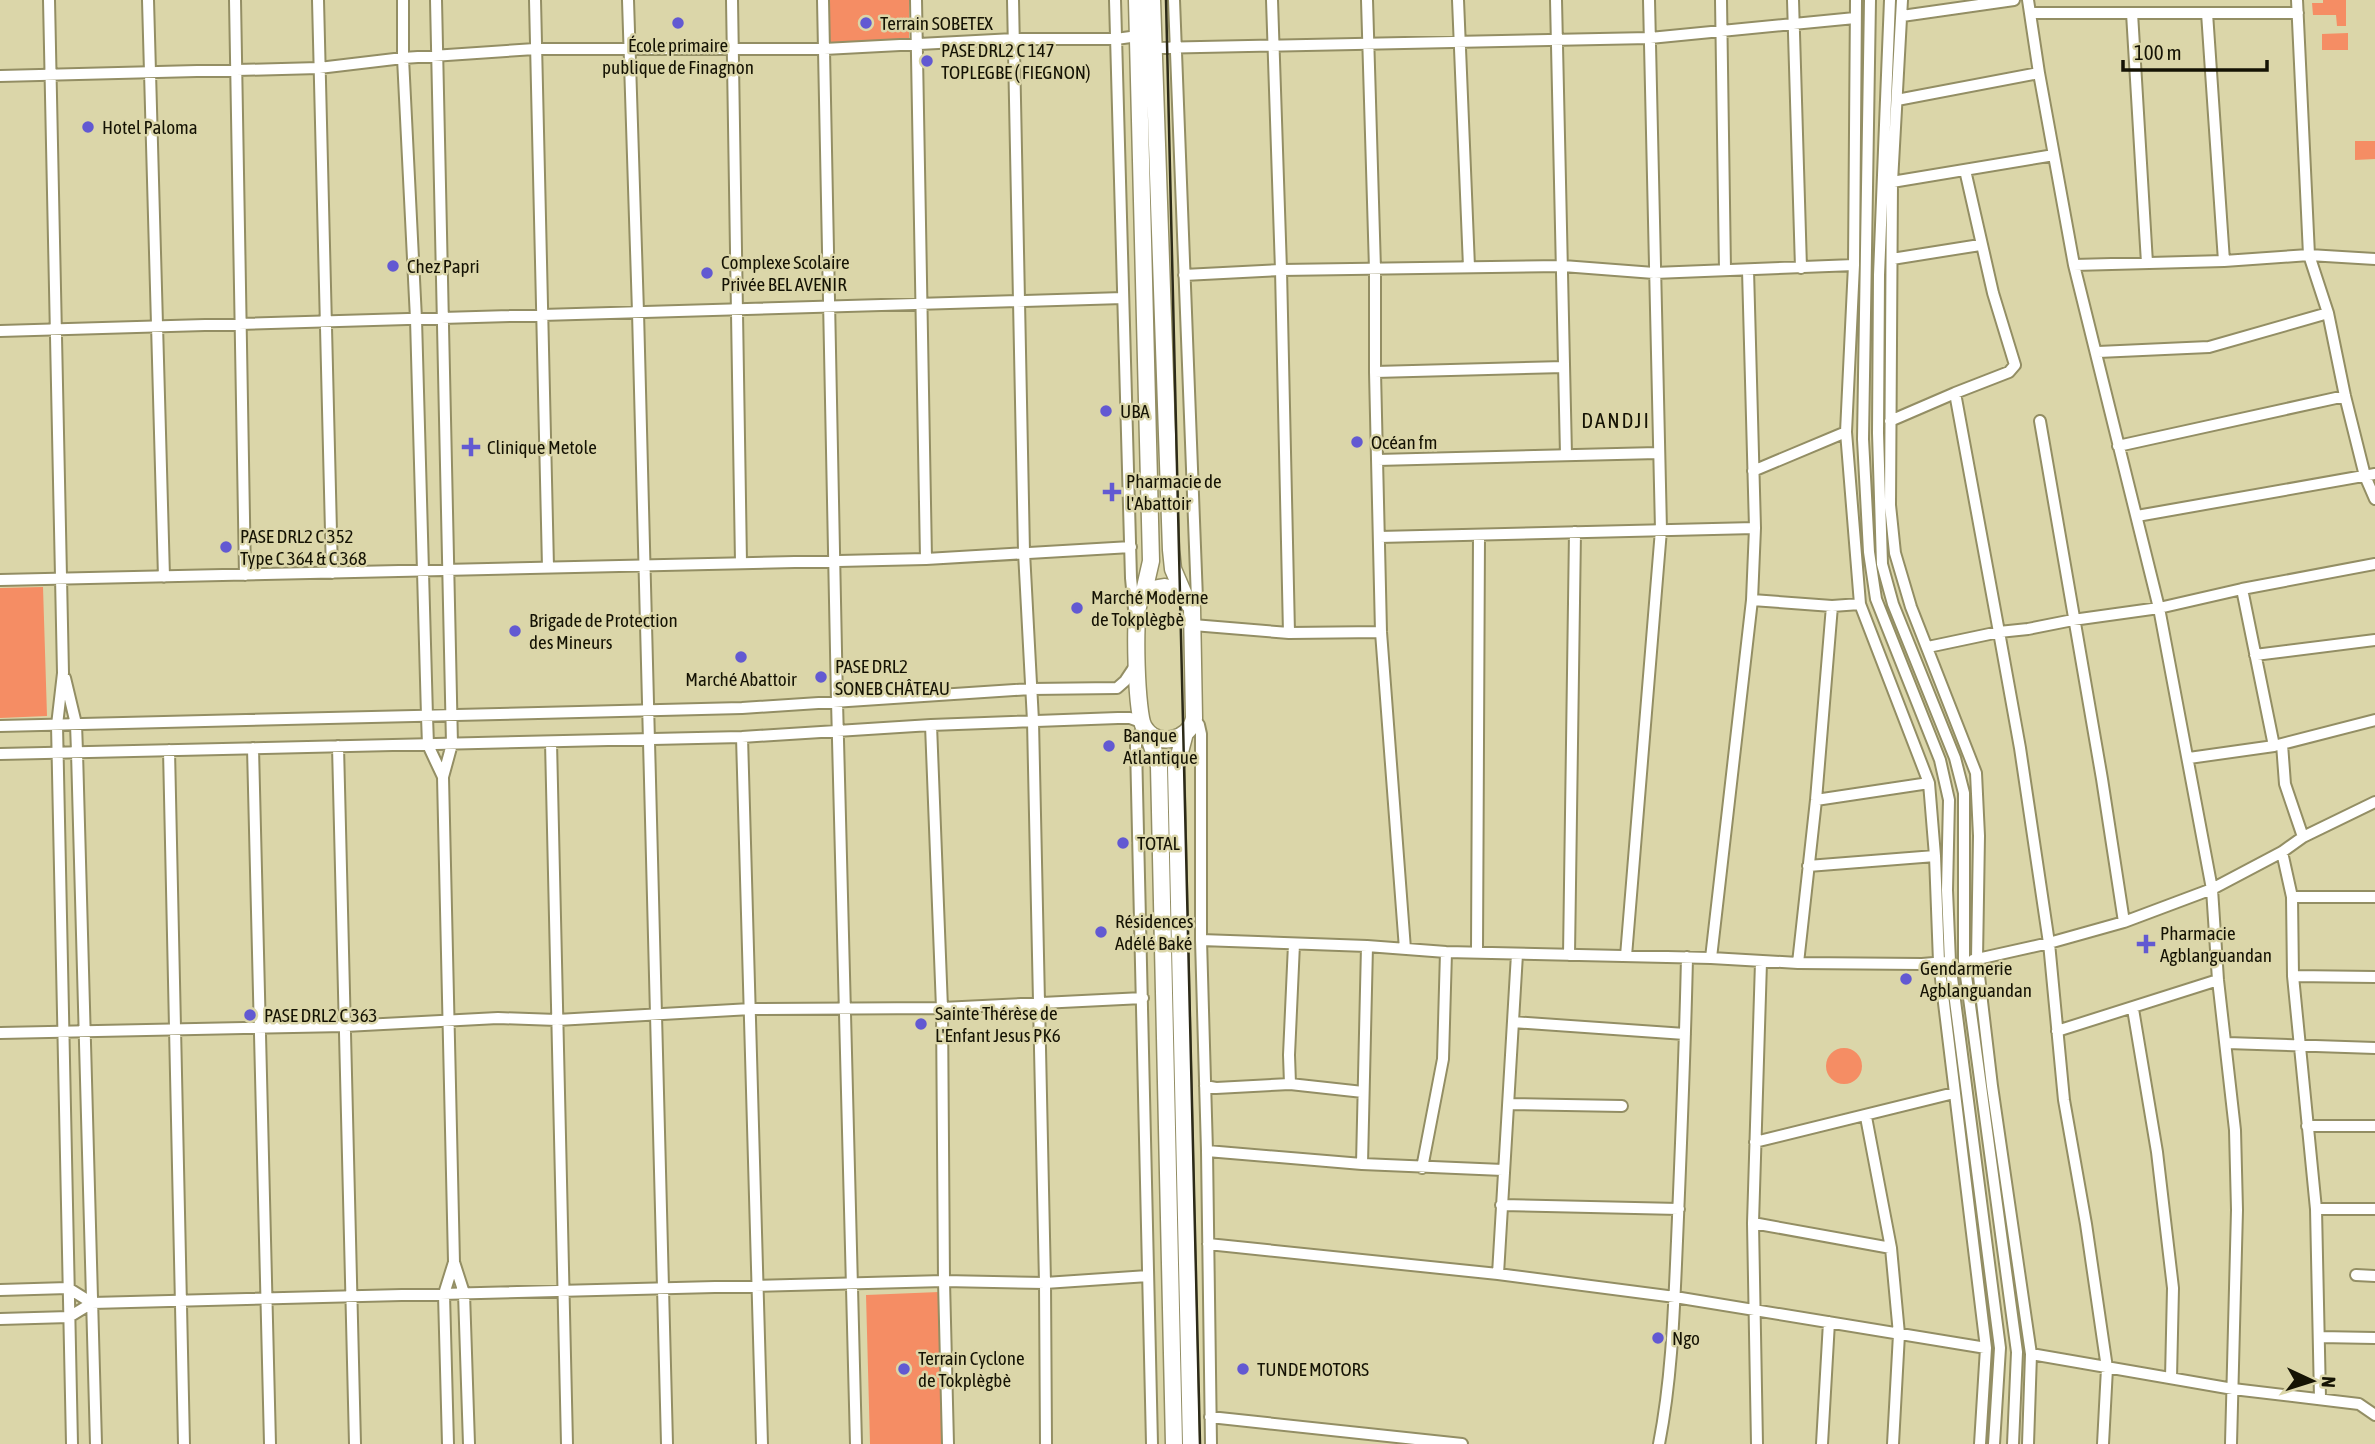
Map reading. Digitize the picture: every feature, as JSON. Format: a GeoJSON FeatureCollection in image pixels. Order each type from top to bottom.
{"type":"FeatureCollection","features":[{"type":"Feature","properties":{"kind":"highway"},"geometry":{"type":"LineString","coordinates":[[1137,0],[1152,561],[1143,596]]}},
{"type":"Feature","properties":{"kind":"highway"},"geometry":{"type":"LineString","coordinates":[[1144,727],[1165,740],[1180,737],[1192,726],[1194,718],[1193,625],[1189,603],[1173,569],[1171,550],[1152,0]]}},
{"type":"Feature","properties":{"kind":"highway"},"geometry":{"type":"LineString","coordinates":[[1174,1444],[1159,766],[1144,727],[1137,663],[1137,618],[1138,603],[1153,589],[1173,589],[1189,603]]}},
{"type":"Feature","properties":{"kind":"highway"},"geometry":{"type":"LineString","coordinates":[[1185,733],[1177,757],[1176,780],[1191,1444]]}},
{"type":"Feature","properties":{"kind":"street"},"geometry":{"type":"LineString","coordinates":[[49,0],[64,673],[57,725],[72,1444]]}},
{"type":"Feature","properties":{"kind":"street"},"geometry":{"type":"LineString","coordinates":[[148,0],[164,576]]}},
{"type":"Feature","properties":{"kind":"street"},"geometry":{"type":"LineString","coordinates":[[235,0],[245,575]]}},
{"type":"Feature","properties":{"kind":"street"},"geometry":{"type":"LineString","coordinates":[[318,0],[332,573]]}},
{"type":"Feature","properties":{"kind":"street"},"geometry":{"type":"LineString","coordinates":[[403,0],[403,58],[416,319],[426,716],[428,745],[443,777]]}},
{"type":"Feature","properties":{"kind":"street"},"geometry":{"type":"LineString","coordinates":[[436,0],[452,715],[452,744],[443,777],[454,1262],[464,1293],[469,1444]]}},
{"type":"Feature","properties":{"kind":"street"},"geometry":{"type":"LineString","coordinates":[[535,0],[548,568]]}},
{"type":"Feature","properties":{"kind":"street"},"geometry":{"type":"LineString","coordinates":[[628,0],[639,312],[667,1444]]}},
{"type":"Feature","properties":{"kind":"street"},"geometry":{"type":"LineString","coordinates":[[732,0],[741,563]]}},
{"type":"Feature","properties":{"kind":"street"},"geometry":{"type":"LineString","coordinates":[[823,0],[856,1444]]}},
{"type":"Feature","properties":{"kind":"street"},"geometry":{"type":"LineString","coordinates":[[916,0],[926,559]]}},
{"type":"Feature","properties":{"kind":"street"},"geometry":{"type":"LineString","coordinates":[[1013,0],[1017,301],[1024,552],[1033,721],[1046,1444]]}},
{"type":"Feature","properties":{"kind":"street"},"geometry":{"type":"LineString","coordinates":[[1115,0],[1131,547],[1133,599],[1137,618]]}},
{"type":"Feature","properties":{"kind":"street"},"geometry":{"type":"LineString","coordinates":[[1174,0],[1197,599],[1189,603]]}},
{"type":"Feature","properties":{"kind":"street"},"geometry":{"type":"LineString","coordinates":[[1272,0],[1289,633]]}},
{"type":"Feature","properties":{"kind":"street"},"geometry":{"type":"LineString","coordinates":[[1367,0],[1381,632],[1405,949]]}},
{"type":"Feature","properties":{"kind":"street"},"geometry":{"type":"LineString","coordinates":[[1458,0],[1469,267]]}},
{"type":"Feature","properties":{"kind":"street"},"geometry":{"type":"LineString","coordinates":[[1556,0],[1566,455]]}},
{"type":"Feature","properties":{"kind":"street"},"geometry":{"type":"LineString","coordinates":[[1626,956],[1661,530],[1649,0]]}},
{"type":"Feature","properties":{"kind":"street"},"geometry":{"type":"LineString","coordinates":[[1721,0],[1725,271]]}},
{"type":"Feature","properties":{"kind":"street"},"geometry":{"type":"LineString","coordinates":[[1793,0],[1801,268]]}},
{"type":"Feature","properties":{"kind":"street"},"geometry":{"type":"LineString","coordinates":[[1856,0],[1854,265],[1846,432],[1860,604],[1930,783],[1954,1093],[1986,1348],[1980,1444]]}},
{"type":"Feature","properties":{"kind":"street"},"geometry":{"type":"LineString","coordinates":[[1870,0],[1863,439],[1869,552],[1877,599],[1940,760],[1949,800],[1945,962],[2000,1348],[1994,1444]]}},
{"type":"Feature","properties":{"kind":"street"},"geometry":{"type":"LineString","coordinates":[[1890,0],[1879,275],[1878,433],[1882,564],[1893,604],[1955,758],[1965,793],[1964,961],[2017,1352],[2013,1443],[2028,1444],[2031,1354],[1977,959],[1979,836],[1976,773],[1911,607],[1895,553],[1890,505],[1892,181],[1902,0]]}},
{"type":"Feature","properties":{"kind":"street"},"geometry":{"type":"LineString","coordinates":[[1902,16],[2014,0]]}},
{"type":"Feature","properties":{"kind":"street"},"geometry":{"type":"LineString","coordinates":[[2028,0],[2074,265],[2098,352],[2118,446],[2160,608],[2212,889],[2218,980],[2235,1129],[2237,1210],[2231,1444]]}},
{"type":"Feature","properties":{"kind":"street"},"geometry":{"type":"LineString","coordinates":[[2297,0],[2309,255],[2328,313],[2345,397],[2375,499]]}},
{"type":"Feature","properties":{"kind":"street"},"geometry":{"type":"LineString","coordinates":[[2030,13],[2298,13]]}},
{"type":"Feature","properties":{"kind":"street"},"geometry":{"type":"LineString","coordinates":[[2132,13],[2147,263]]}},
{"type":"Feature","properties":{"kind":"street"},"geometry":{"type":"LineString","coordinates":[[2207,13],[2224,261]]}},
{"type":"Feature","properties":{"kind":"street"},"geometry":{"type":"LineString","coordinates":[[1153,48],[1650,38],[1855,18]]}},
{"type":"Feature","properties":{"kind":"street"},"geometry":{"type":"LineString","coordinates":[[0,76],[319,68],[403,58],[535,49],[824,49],[1014,39],[1116,39],[1138,36]]}},
{"type":"Feature","properties":{"kind":"street"},"geometry":{"type":"LineString","coordinates":[[1896,100],[2039,73]]}},
{"type":"Feature","properties":{"kind":"street"},"geometry":{"type":"LineString","coordinates":[[1892,181],[2054,155]]}},
{"type":"Feature","properties":{"kind":"street"},"geometry":{"type":"LineString","coordinates":[[1890,421],[2009,372],[2015,365],[1980,245],[1965,170]]}},
{"type":"Feature","properties":{"kind":"street"},"geometry":{"type":"LineString","coordinates":[[1892,259],[1980,245]]}},
{"type":"Feature","properties":{"kind":"street"},"geometry":{"type":"LineString","coordinates":[[2074,265],[2224,261],[2309,255],[2375,259]]}},
{"type":"Feature","properties":{"kind":"street"},"geometry":{"type":"LineString","coordinates":[[1184,275],[1281,270],[1563,266],[1654,273],[1854,265]]}},
{"type":"Feature","properties":{"kind":"street"},"geometry":{"type":"LineString","coordinates":[[1711,958],[1752,600],[1755,528],[1748,271]]}},
{"type":"Feature","properties":{"kind":"street"},"geometry":{"type":"LineString","coordinates":[[0,331],[1123,298]]}},
{"type":"Feature","properties":{"kind":"street"},"geometry":{"type":"LineString","coordinates":[[2098,352],[2209,347],[2328,313]]}},
{"type":"Feature","properties":{"kind":"street"},"geometry":{"type":"LineString","coordinates":[[1375,372],[1564,368]]}},
{"type":"Feature","properties":{"kind":"street"},"geometry":{"type":"LineString","coordinates":[[1955,393],[2020,748],[2049,943],[2064,1100],[2107,1368],[2103,1444]]}},
{"type":"Feature","properties":{"kind":"street"},"geometry":{"type":"LineString","coordinates":[[2118,446],[2345,397]]}},
{"type":"Feature","properties":{"kind":"street"},"geometry":{"type":"LineString","coordinates":[[2040,421],[2124,922]]}},
{"type":"Feature","properties":{"kind":"street"},"geometry":{"type":"LineString","coordinates":[[1753,471],[1846,432]]}},
{"type":"Feature","properties":{"kind":"street"},"geometry":{"type":"LineString","coordinates":[[1377,460],[1658,453]]}},
{"type":"Feature","properties":{"kind":"street"},"geometry":{"type":"LineString","coordinates":[[2137,516],[2370,475]]}},
{"type":"Feature","properties":{"kind":"street"},"geometry":{"type":"LineString","coordinates":[[1379,537],[1755,528]]}},
{"type":"Feature","properties":{"kind":"street"},"geometry":{"type":"LineString","coordinates":[[1569,955],[1575,532]]}},
{"type":"Feature","properties":{"kind":"street"},"geometry":{"type":"LineString","coordinates":[[1477,952],[1479,535]]}},
{"type":"Feature","properties":{"kind":"street"},"geometry":{"type":"LineString","coordinates":[[0,580],[926,559],[1131,547]]}},
{"type":"Feature","properties":{"kind":"street"},"geometry":{"type":"LineString","coordinates":[[1928,647],[1999,632],[2160,608],[2242,589],[2375,564]]}},
{"type":"Feature","properties":{"kind":"street"},"geometry":{"type":"LineString","coordinates":[[2242,589],[2285,784],[2302,838]]}},
{"type":"Feature","properties":{"kind":"street"},"geometry":{"type":"LineString","coordinates":[[1752,600],[1832,606],[1860,604]]}},
{"type":"Feature","properties":{"kind":"street"},"geometry":{"type":"LineString","coordinates":[[1798,963],[1832,606]]}},
{"type":"Feature","properties":{"kind":"street"},"geometry":{"type":"LineString","coordinates":[[1193,625],[1289,633],[1381,632]]}},
{"type":"Feature","properties":{"kind":"street"},"geometry":{"type":"LineString","coordinates":[[2255,655],[2375,640]]}},
{"type":"Feature","properties":{"kind":"street"},"geometry":{"type":"LineString","coordinates":[[0,726],[742,708],[1031,689],[1117,688],[1137,663]]}},
{"type":"Feature","properties":{"kind":"street"},"geometry":{"type":"LineString","coordinates":[[64,673],[76,724],[96,1444]]}},
{"type":"Feature","properties":{"kind":"street"},"geometry":{"type":"LineString","coordinates":[[0,754],[742,737],[931,725],[1130,718],[1144,727],[1136,738],[1136,746],[1152,1444]]}},
{"type":"Feature","properties":{"kind":"street"},"geometry":{"type":"LineString","coordinates":[[1194,718],[1201,734],[1201,940],[1211,1444]]}},
{"type":"Feature","properties":{"kind":"street"},"geometry":{"type":"LineString","coordinates":[[2189,758],[2278,745],[2375,720]]}},
{"type":"Feature","properties":{"kind":"street"},"geometry":{"type":"LineString","coordinates":[[931,725],[942,1008],[948,1444]]}},
{"type":"Feature","properties":{"kind":"street"},"geometry":{"type":"LineString","coordinates":[[742,737],[762,1444]]}},
{"type":"Feature","properties":{"kind":"street"},"geometry":{"type":"LineString","coordinates":[[551,742],[567,1444]]}},
{"type":"Feature","properties":{"kind":"street"},"geometry":{"type":"LineString","coordinates":[[338,746],[355,1444]]}},
{"type":"Feature","properties":{"kind":"street"},"geometry":{"type":"LineString","coordinates":[[253,748],[270,1444]]}},
{"type":"Feature","properties":{"kind":"street"},"geometry":{"type":"LineString","coordinates":[[169,750],[184,1444]]}},
{"type":"Feature","properties":{"kind":"street"},"geometry":{"type":"LineString","coordinates":[[1815,800],[1930,783]]}},
{"type":"Feature","properties":{"kind":"street"},"geometry":{"type":"LineString","coordinates":[[1201,940],[1367,946],[1446,952],[1687,957],[1761,962],[1964,961],[2049,943],[2124,922],[2212,889],[2282,852],[2302,838],[2375,802]]}},
{"type":"Feature","properties":{"kind":"street"},"geometry":{"type":"LineString","coordinates":[[2282,852],[2292,897],[2293,975],[2316,1209],[2320,1398]]}},
{"type":"Feature","properties":{"kind":"street"},"geometry":{"type":"LineString","coordinates":[[1808,866],[1935,856]]}},
{"type":"Feature","properties":{"kind":"street"},"geometry":{"type":"LineString","coordinates":[[2292,897],[2375,897]]}},
{"type":"Feature","properties":{"kind":"street"},"geometry":{"type":"LineString","coordinates":[[1290,1084],[1294,944]]}},
{"type":"Feature","properties":{"kind":"street"},"geometry":{"type":"LineString","coordinates":[[1362,1164],[1367,946]]}},
{"type":"Feature","properties":{"kind":"street"},"geometry":{"type":"LineString","coordinates":[[1422,1167],[1443,1059],[1446,952]]}},
{"type":"Feature","properties":{"kind":"street"},"geometry":{"type":"LineString","coordinates":[[1498,1274],[1517,954]]}},
{"type":"Feature","properties":{"kind":"street"},"geometry":{"type":"LineString","coordinates":[[1659,1444],[1666,1410],[1675,1297],[1687,957]]}},
{"type":"Feature","properties":{"kind":"street"},"geometry":{"type":"LineString","coordinates":[[1757,1444],[1753,1223],[1761,962]]}},
{"type":"Feature","properties":{"kind":"street"},"geometry":{"type":"LineString","coordinates":[[2293,975],[2375,977]]}},
{"type":"Feature","properties":{"kind":"street"},"geometry":{"type":"LineString","coordinates":[[2057,1031],[2218,980]]}},
{"type":"Feature","properties":{"kind":"street"},"geometry":{"type":"LineString","coordinates":[[0,1033],[345,1026],[498,1017],[557,1020],[751,1009],[942,1008],[1143,998]]}},
{"type":"Feature","properties":{"kind":"street"},"geometry":{"type":"LineString","coordinates":[[2133,1009],[2157,1152],[2173,1289],[2171,1378]]}},
{"type":"Feature","properties":{"kind":"street"},"geometry":{"type":"LineString","coordinates":[[1513,1022],[1685,1034]]}},
{"type":"Feature","properties":{"kind":"street"},"geometry":{"type":"LineString","coordinates":[[2227,1043],[2375,1048]]}},
{"type":"Feature","properties":{"kind":"street"},"geometry":{"type":"LineString","coordinates":[[1205,1086],[1216,1088],[1290,1084],[1363,1092]]}},
{"type":"Feature","properties":{"kind":"street"},"geometry":{"type":"LineString","coordinates":[[1755,1142],[1954,1093]]}},
{"type":"Feature","properties":{"kind":"street"},"geometry":{"type":"LineString","coordinates":[[1508,1104],[1622,1106]]}},
{"type":"Feature","properties":{"kind":"street"},"geometry":{"type":"LineString","coordinates":[[1866,1116],[1891,1248],[1899,1334],[1893,1444]]}},
{"type":"Feature","properties":{"kind":"street"},"geometry":{"type":"LineString","coordinates":[[2307,1126],[2375,1126]]}},
{"type":"Feature","properties":{"kind":"street"},"geometry":{"type":"LineString","coordinates":[[1207,1150],[1362,1164],[1503,1170]]}},
{"type":"Feature","properties":{"kind":"street"},"geometry":{"type":"LineString","coordinates":[[1501,1205],[1679,1209]]}},
{"type":"Feature","properties":{"kind":"street"},"geometry":{"type":"LineString","coordinates":[[2316,1209],[2375,1209]]}},
{"type":"Feature","properties":{"kind":"street"},"geometry":{"type":"LineString","coordinates":[[1753,1223],[1891,1248]]}},
{"type":"Feature","properties":{"kind":"street"},"geometry":{"type":"LineString","coordinates":[[1208,1244],[1498,1274],[1675,1297],[1986,1348]]}},
{"type":"Feature","properties":{"kind":"street"},"geometry":{"type":"LineString","coordinates":[[448,1444],[444,1294],[454,1262]]}},
{"type":"Feature","properties":{"kind":"street"},"geometry":{"type":"LineString","coordinates":[[2356,1275],[2375,1276]]}},
{"type":"Feature","properties":{"kind":"street"},"geometry":{"type":"LineString","coordinates":[[0,1319],[69,1317],[92,1303],[944,1281],[1045,1283],[1148,1276]]}},
{"type":"Feature","properties":{"kind":"street"},"geometry":{"type":"LineString","coordinates":[[0,1290],[68,1288],[92,1303]]}},
{"type":"Feature","properties":{"kind":"street"},"geometry":{"type":"LineString","coordinates":[[1822,1444],[1829,1322]]}},
{"type":"Feature","properties":{"kind":"street"},"geometry":{"type":"LineString","coordinates":[[2319,1337],[2375,1338]]}},
{"type":"Feature","properties":{"kind":"street"},"geometry":{"type":"LineString","coordinates":[[2031,1354],[2233,1389],[2359,1404],[2375,1415]]}},
{"type":"Feature","properties":{"kind":"street"},"geometry":{"type":"LineString","coordinates":[[1210,1417],[1462,1444]]}},
{"type":"Feature","properties":{"kind":"shaded area","name":"Terrain SOBETEX"},"geometry":{"type":"Polygon","coordinates":[[[824,0],[909,0],[909,46],[824,48],[824,0]]]}},
{"type":"Feature","properties":{"kind":"shaded area"},"geometry":{"type":"Polygon","coordinates":[[[2323,0],[2346,0],[2346,26],[2337,26],[2336,15],[2313,15],[2312,3],[2323,3],[2323,0]]]}},
{"type":"Feature","properties":{"kind":"shaded area"},"geometry":{"type":"Polygon","coordinates":[[[2348,33],[2348,50],[2322,50],[2322,34],[2348,33]]]}},
{"type":"Feature","properties":{"kind":"shaded area"},"geometry":{"type":"Polygon","coordinates":[[[2355,141],[2375,141],[2375,159],[2355,160],[2355,141]]]}},
{"type":"Feature","properties":{"kind":"shaded area"},"geometry":{"type":"Polygon","coordinates":[[[43,587],[47,716],[0,718],[0,588],[43,587]]]}},
{"type":"Feature","properties":{"kind":"shaded area"},"geometry":{"type":"Polygon","coordinates":[[[1844,1048],[1857,1053],[1862,1066],[1857,1079],[1844,1084],[1831,1079],[1826,1066],[1831,1053],[1844,1048]]]}},
{"type":"Feature","properties":{"kind":"shaded area","name":"Terrain Cyclone de Tokplègbè"},"geometry":{"type":"Polygon","coordinates":[[[939,1292],[943,1444],[870,1444],[866,1295],[939,1292]]]}},
{"type":"Feature","properties":{"kind":"railway"},"geometry":{"type":"LineString","coordinates":[[1166,0],[1200,1444]]}},
{"type":"Feature","properties":{"kind":"place","name":"École primaire publique de Finagnon"},"geometry":{"type":"Point","coordinates":[678,23]}},
{"type":"Feature","properties":{"kind":"place","name":"Terrain SOBETEX"},"geometry":{"type":"Point","coordinates":[866,23]}},
{"type":"Feature","properties":{"kind":"place","name":"PASE DRL2 C 147 TOPLEGBE ( FIEGNON)"},"geometry":{"type":"Point","coordinates":[927,61]}},
{"type":"Feature","properties":{"kind":"place","name":"Hotel Paloma"},"geometry":{"type":"Point","coordinates":[88,127]}},
{"type":"Feature","properties":{"kind":"place","name":"Chez Papri"},"geometry":{"type":"Point","coordinates":[393,266]}},
{"type":"Feature","properties":{"kind":"place","name":"Complexe Scolaire Privée BEL AVENIR"},"geometry":{"type":"Point","coordinates":[707,273]}},
{"type":"Feature","properties":{"kind":"place","name":"UBA"},"geometry":{"type":"Point","coordinates":[1106,411]}},
{"type":"Feature","properties":{"kind":"place","name":"Océan fm"},"geometry":{"type":"Point","coordinates":[1357,442]}},
{"type":"Feature","properties":{"kind":"place","name":"Clinique Metole"},"geometry":{"type":"Point","coordinates":[471,447]}},
{"type":"Feature","properties":{"kind":"place","name":"Pharmacie de l'Abattoir"},"geometry":{"type":"Point","coordinates":[1112,492]}},
{"type":"Feature","properties":{"kind":"place","name":"PASE DRL2 C 352 Type C 364 & C 368"},"geometry":{"type":"Point","coordinates":[226,547]}},
{"type":"Feature","properties":{"kind":"place","name":"Marché Moderne de Tokplègbè"},"geometry":{"type":"Point","coordinates":[1077,608]}},
{"type":"Feature","properties":{"kind":"place","name":"Brigade de Protection des Mineurs"},"geometry":{"type":"Point","coordinates":[515,631]}},
{"type":"Feature","properties":{"kind":"place","name":"Marché Abattoir"},"geometry":{"type":"Point","coordinates":[741,657]}},
{"type":"Feature","properties":{"kind":"place","name":"PASE DRL2 SONEB CHÂTEAU"},"geometry":{"type":"Point","coordinates":[821,677]}},
{"type":"Feature","properties":{"kind":"place","name":"Banque Atlantique"},"geometry":{"type":"Point","coordinates":[1109,746]}},
{"type":"Feature","properties":{"kind":"place","name":"TOTAL"},"geometry":{"type":"Point","coordinates":[1123,843]}},
{"type":"Feature","properties":{"kind":"place","name":"Résidences Adélé Baké"},"geometry":{"type":"Point","coordinates":[1101,932]}},
{"type":"Feature","properties":{"kind":"place","name":"Pharmacie Agblanguandan"},"geometry":{"type":"Point","coordinates":[2146,944]}},
{"type":"Feature","properties":{"kind":"place","name":"Gendarmerie Agblanguandan"},"geometry":{"type":"Point","coordinates":[1906,979]}},
{"type":"Feature","properties":{"kind":"place","name":"PASE DRL2 C 363"},"geometry":{"type":"Point","coordinates":[250,1015]}},
{"type":"Feature","properties":{"kind":"place","name":"Sainte Thérèse de L'Enfant Jesus PK6"},"geometry":{"type":"Point","coordinates":[921,1024]}},
{"type":"Feature","properties":{"kind":"place","name":"Ngo"},"geometry":{"type":"Point","coordinates":[1658,1338]}},
{"type":"Feature","properties":{"kind":"place","name":"Terrain Cyclone de Tokplègbè"},"geometry":{"type":"Point","coordinates":[904,1369]}},
{"type":"Feature","properties":{"kind":"place","name":"TUNDE MOTORS"},"geometry":{"type":"Point","coordinates":[1243,1369]}},
{"type":"Feature","properties":{"kind":"district","name":"DANDJI"},"geometry":{"type":"Point","coordinates":[1616,421]}}]}
